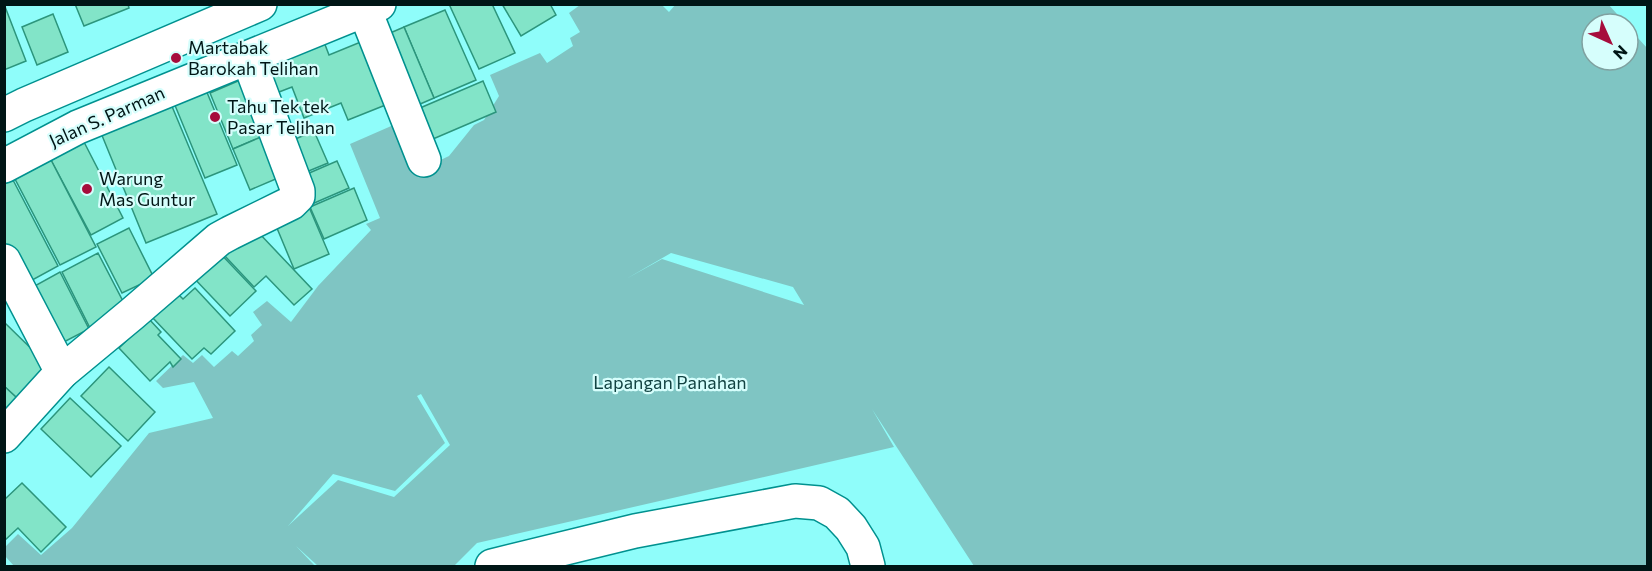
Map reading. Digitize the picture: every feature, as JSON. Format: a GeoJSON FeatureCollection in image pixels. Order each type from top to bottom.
{"type":"FeatureCollection","features":[{"type":"Feature","properties":{"kind":"street"},"geometry":{"type":"LineString","coordinates":[[4,115],[260,4]]}},
{"type":"Feature","properties":{"kind":"street"},"geometry":{"type":"LineString","coordinates":[[372,8],[424,160]]}},
{"type":"Feature","properties":{"kind":"street","name":"Jalan S. Parman"},"geometry":{"type":"LineString","coordinates":[[4,166],[78,127],[248,58],[322,16],[372,8]]}},
{"type":"Feature","properties":{"kind":"street"},"geometry":{"type":"LineString","coordinates":[[4,436],[62,372],[219,239],[291,203],[298,196],[248,58]]}},
{"type":"Feature","properties":{"kind":"street"},"geometry":{"type":"LineString","coordinates":[[4,261],[62,372]]}},
{"type":"Feature","properties":{"kind":"street"},"geometry":{"type":"LineString","coordinates":[[492,567],[558,558],[635,531],[795,501],[819,503],[837,513],[851,528],[863,547],[868,567]]}},
{"type":"Feature","properties":{"kind":"green space","name":"Lapangan Panahan"},"geometry":{"type":"Polygon","coordinates":[[[676,4],[1608,4],[1615,12],[1580,12],[1580,72],[1640,72],[1640,40],[1647,48],[1647,566],[974,566],[872,409],[894,447],[477,543],[454,566],[318,566],[296,546],[315,566],[14,566],[5,556],[5,547],[18,534],[41,555],[72,528],[149,433],[213,418],[194,382],[163,388],[156,381],[183,355],[193,363],[202,355],[214,367],[232,351],[238,356],[254,341],[251,335],[262,325],[253,312],[267,301],[291,322],[318,286],[371,230],[366,224],[380,218],[350,144],[405,120],[426,167],[449,156],[474,125],[484,120],[499,96],[490,75],[540,53],[547,63],[573,46],[570,38],[580,32],[569,13],[580,5],[662,5],[669,12],[676,4]],[[671,253],[626,279],[662,259],[804,305],[793,287],[671,253]],[[421,394],[417,396],[445,443],[395,491],[333,474],[288,526],[338,480],[394,497],[450,445],[421,394]]]}},
{"type":"Feature","properties":{"kind":"building"},"geometry":{"type":"Polygon","coordinates":[[[4,4],[26,61],[4,70],[4,4]]]}},
{"type":"Feature","properties":{"kind":"building"},"geometry":{"type":"Polygon","coordinates":[[[75,4],[128,4],[129,8],[84,26],[75,4]]]}},
{"type":"Feature","properties":{"kind":"building"},"geometry":{"type":"Polygon","coordinates":[[[449,4],[492,4],[515,53],[479,69],[449,4]]]}},
{"type":"Feature","properties":{"kind":"building"},"geometry":{"type":"Polygon","coordinates":[[[502,4],[550,4],[556,15],[521,36],[502,4]]]}},
{"type":"Feature","properties":{"kind":"building"},"geometry":{"type":"Polygon","coordinates":[[[445,10],[476,80],[434,98],[404,27],[445,10]]]}},
{"type":"Feature","properties":{"kind":"building"},"geometry":{"type":"Polygon","coordinates":[[[53,14],[68,52],[37,65],[22,27],[53,14]]]}},
{"type":"Feature","properties":{"kind":"building"},"geometry":{"type":"Polygon","coordinates":[[[404,27],[434,98],[411,108],[381,37],[404,27]]]}},
{"type":"Feature","properties":{"kind":"building"},"geometry":{"type":"Polygon","coordinates":[[[368,39],[393,102],[348,120],[341,103],[304,118],[292,87],[266,97],[255,69],[324,42],[329,55],[368,39]]]}},
{"type":"Feature","properties":{"kind":"building"},"geometry":{"type":"Polygon","coordinates":[[[245,78],[268,134],[233,149],[210,93],[245,78]]]}},
{"type":"Feature","properties":{"kind":"building"},"geometry":{"type":"Polygon","coordinates":[[[483,81],[496,112],[426,142],[413,111],[483,81]]]}},
{"type":"Feature","properties":{"kind":"building"},"geometry":{"type":"Polygon","coordinates":[[[206,90],[237,165],[205,178],[174,103],[206,90]]]}},
{"type":"Feature","properties":{"kind":"building"},"geometry":{"type":"Polygon","coordinates":[[[171,104],[217,214],[146,243],[101,133],[171,104]]]}},
{"type":"Feature","properties":{"kind":"building"},"geometry":{"type":"Polygon","coordinates":[[[314,131],[328,163],[299,175],[286,143],[314,131]]]}},
{"type":"Feature","properties":{"kind":"building"},"geometry":{"type":"Polygon","coordinates":[[[268,134],[285,175],[250,190],[233,149],[268,134]]]}},
{"type":"Feature","properties":{"kind":"building","name":"Warung Mas Guntur"},"geometry":{"type":"Polygon","coordinates":[[[84,142],[123,218],[91,235],[51,160],[84,142]]]}},
{"type":"Feature","properties":{"kind":"building"},"geometry":{"type":"Polygon","coordinates":[[[51,160],[96,247],[60,265],[15,179],[51,160]]]}},
{"type":"Feature","properties":{"kind":"building"},"geometry":{"type":"Polygon","coordinates":[[[337,161],[349,188],[312,204],[300,177],[337,161]]]}},
{"type":"Feature","properties":{"kind":"building"},"geometry":{"type":"Polygon","coordinates":[[[13,180],[58,266],[25,284],[4,246],[4,184],[13,180]]]}},
{"type":"Feature","properties":{"kind":"building"},"geometry":{"type":"Polygon","coordinates":[[[354,188],[367,220],[324,239],[310,207],[354,188]]]}},
{"type":"Feature","properties":{"kind":"building"},"geometry":{"type":"Polygon","coordinates":[[[309,207],[329,254],[294,269],[274,221],[309,207]]]}},
{"type":"Feature","properties":{"kind":"building"},"geometry":{"type":"Polygon","coordinates":[[[129,228],[154,278],[122,293],[97,244],[129,228]]]}},
{"type":"Feature","properties":{"kind":"building"},"geometry":{"type":"Polygon","coordinates":[[[258,232],[312,289],[294,305],[266,276],[254,287],[223,254],[258,232]]]}},
{"type":"Feature","properties":{"kind":"building"},"geometry":{"type":"Polygon","coordinates":[[[217,250],[256,291],[230,316],[191,275],[217,250]]]}},
{"type":"Feature","properties":{"kind":"building"},"geometry":{"type":"Polygon","coordinates":[[[98,253],[127,309],[90,328],[62,272],[98,253]]]}},
{"type":"Feature","properties":{"kind":"building"},"geometry":{"type":"Polygon","coordinates":[[[60,272],[89,329],[60,344],[31,288],[60,272]]]}},
{"type":"Feature","properties":{"kind":"building"},"geometry":{"type":"Polygon","coordinates":[[[195,288],[235,331],[211,354],[204,348],[192,359],[152,317],[178,294],[183,299],[195,288]]]}},
{"type":"Feature","properties":{"kind":"building"},"geometry":{"type":"Polygon","coordinates":[[[149,319],[161,332],[158,335],[181,359],[173,367],[170,362],[150,381],[119,348],[149,319]]]}},
{"type":"Feature","properties":{"kind":"building"},"geometry":{"type":"Polygon","coordinates":[[[5,323],[49,366],[17,398],[4,386],[5,323]]]}},
{"type":"Feature","properties":{"kind":"building"},"geometry":{"type":"Polygon","coordinates":[[[109,367],[155,412],[128,441],[81,396],[109,367]]]}},
{"type":"Feature","properties":{"kind":"building"},"geometry":{"type":"Polygon","coordinates":[[[4,386],[17,398],[4,411],[4,386]]]}},
{"type":"Feature","properties":{"kind":"building"},"geometry":{"type":"Polygon","coordinates":[[[70,398],[121,446],[91,477],[41,429],[70,398]]]}},
{"type":"Feature","properties":{"kind":"building"},"geometry":{"type":"Polygon","coordinates":[[[22,483],[66,527],[41,552],[18,528],[4,541],[4,500],[22,483]]]}},
{"type":"Feature","properties":{"kind":"place","name":"Martabak Barokah Telihan"},"geometry":{"type":"Point","coordinates":[176,58]}},
{"type":"Feature","properties":{"kind":"place","name":"Tahu Tek tek Pasar Telihan"},"geometry":{"type":"Point","coordinates":[215,117]}},
{"type":"Feature","properties":{"kind":"place","name":"Warung Mas Guntur"},"geometry":{"type":"Point","coordinates":[87,189]}}]}
